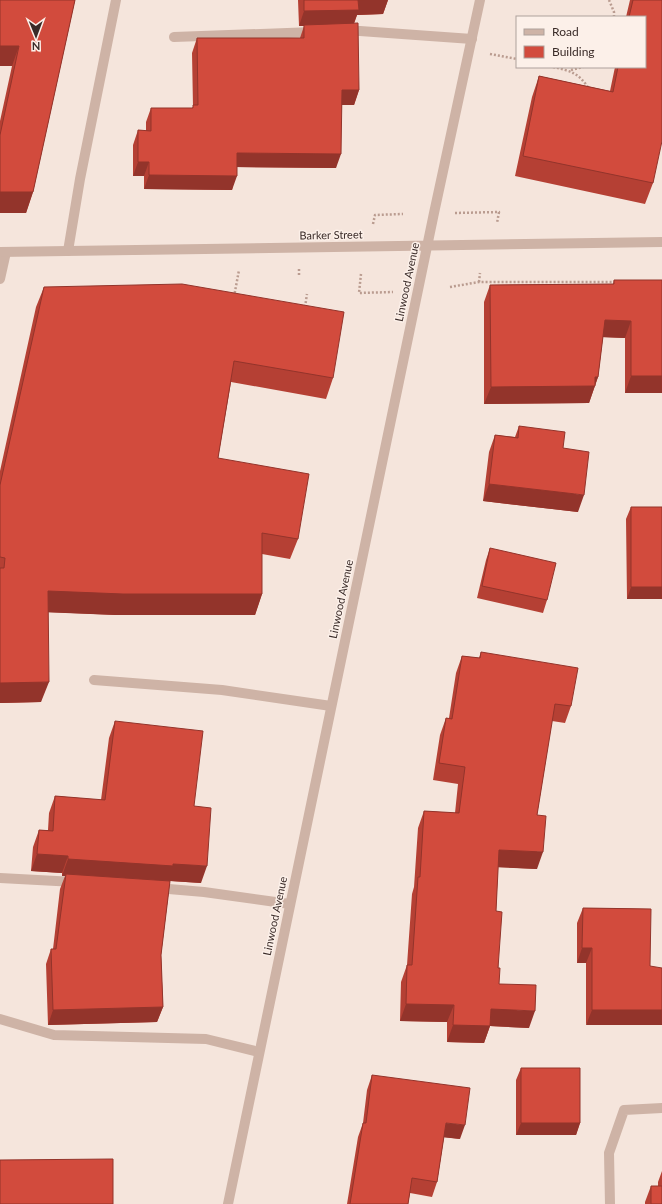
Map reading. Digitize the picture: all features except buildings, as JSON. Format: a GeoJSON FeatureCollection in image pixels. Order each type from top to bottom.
{"type":"FeatureCollection","features":[{"type":"Feature","properties":{"kind":"street"},"geometry":{"type":"LineString","coordinates":[[68,251],[80,179],[116,0]]}},
{"type":"Feature","properties":{"kind":"street","name":"Linwood Avenue"},"geometry":{"type":"LineString","coordinates":[[228,1204],[427,245],[480,0]]}},
{"type":"Feature","properties":{"kind":"street"},"geometry":{"type":"LineString","coordinates":[[337,32],[360,31],[472,39]]}},
{"type":"Feature","properties":{"kind":"street"},"geometry":{"type":"LineString","coordinates":[[174,37],[321,32]]}},
{"type":"Feature","properties":{"kind":"street","name":"Barker Street"},"geometry":{"type":"LineString","coordinates":[[3,252],[662,242]]}},
{"type":"Feature","properties":{"kind":"street"},"geometry":{"type":"LineString","coordinates":[[0,279],[3,252]]}},
{"type":"Feature","properties":{"kind":"street"},"geometry":{"type":"LineString","coordinates":[[94,680],[222,690],[331,706]]}},
{"type":"Feature","properties":{"kind":"street"},"geometry":{"type":"LineString","coordinates":[[0,878],[86,883]]}},
{"type":"Feature","properties":{"kind":"street"},"geometry":{"type":"LineString","coordinates":[[149,888],[204,892],[290,904]]}},
{"type":"Feature","properties":{"kind":"street"},"geometry":{"type":"LineString","coordinates":[[0,1019],[54,1035],[206,1039],[259,1052]]}},
{"type":"Feature","properties":{"kind":"street"},"geometry":{"type":"LineString","coordinates":[[610,1204],[610,1153],[624,1110],[662,1108]]}},
{"type":"Feature","properties":{"kind":"path"},"geometry":{"type":"LineString","coordinates":[[609,0],[614,16]]}},
{"type":"Feature","properties":{"kind":"path"},"geometry":{"type":"LineString","coordinates":[[497,55],[516,59]]}},
{"type":"Feature","properties":{"kind":"path"},"geometry":{"type":"LineString","coordinates":[[559,68],[570,70],[578,68]]}},
{"type":"Feature","properties":{"kind":"path"},"geometry":{"type":"LineString","coordinates":[[570,70],[586,85],[590,91]]}},
{"type":"Feature","properties":{"kind":"path"},"geometry":{"type":"LineString","coordinates":[[454,213],[499,212]]}},
{"type":"Feature","properties":{"kind":"path"},"geometry":{"type":"LineString","coordinates":[[372,225],[375,215],[403,214]]}},
{"type":"Feature","properties":{"kind":"path"},"geometry":{"type":"LineString","coordinates":[[478,282],[480,273]]}},
{"type":"Feature","properties":{"kind":"path"},"geometry":{"type":"LineString","coordinates":[[361,274],[359,293],[393,292]]}},
{"type":"Feature","properties":{"kind":"path"},"geometry":{"type":"LineString","coordinates":[[232,302],[238,277]]}},
{"type":"Feature","properties":{"kind":"path"},"geometry":{"type":"LineString","coordinates":[[450,287],[478,282],[622,282]]}},
{"type":"Feature","properties":{"kind":"path"},"geometry":{"type":"LineString","coordinates":[[304,308],[307,294]]}}]}
